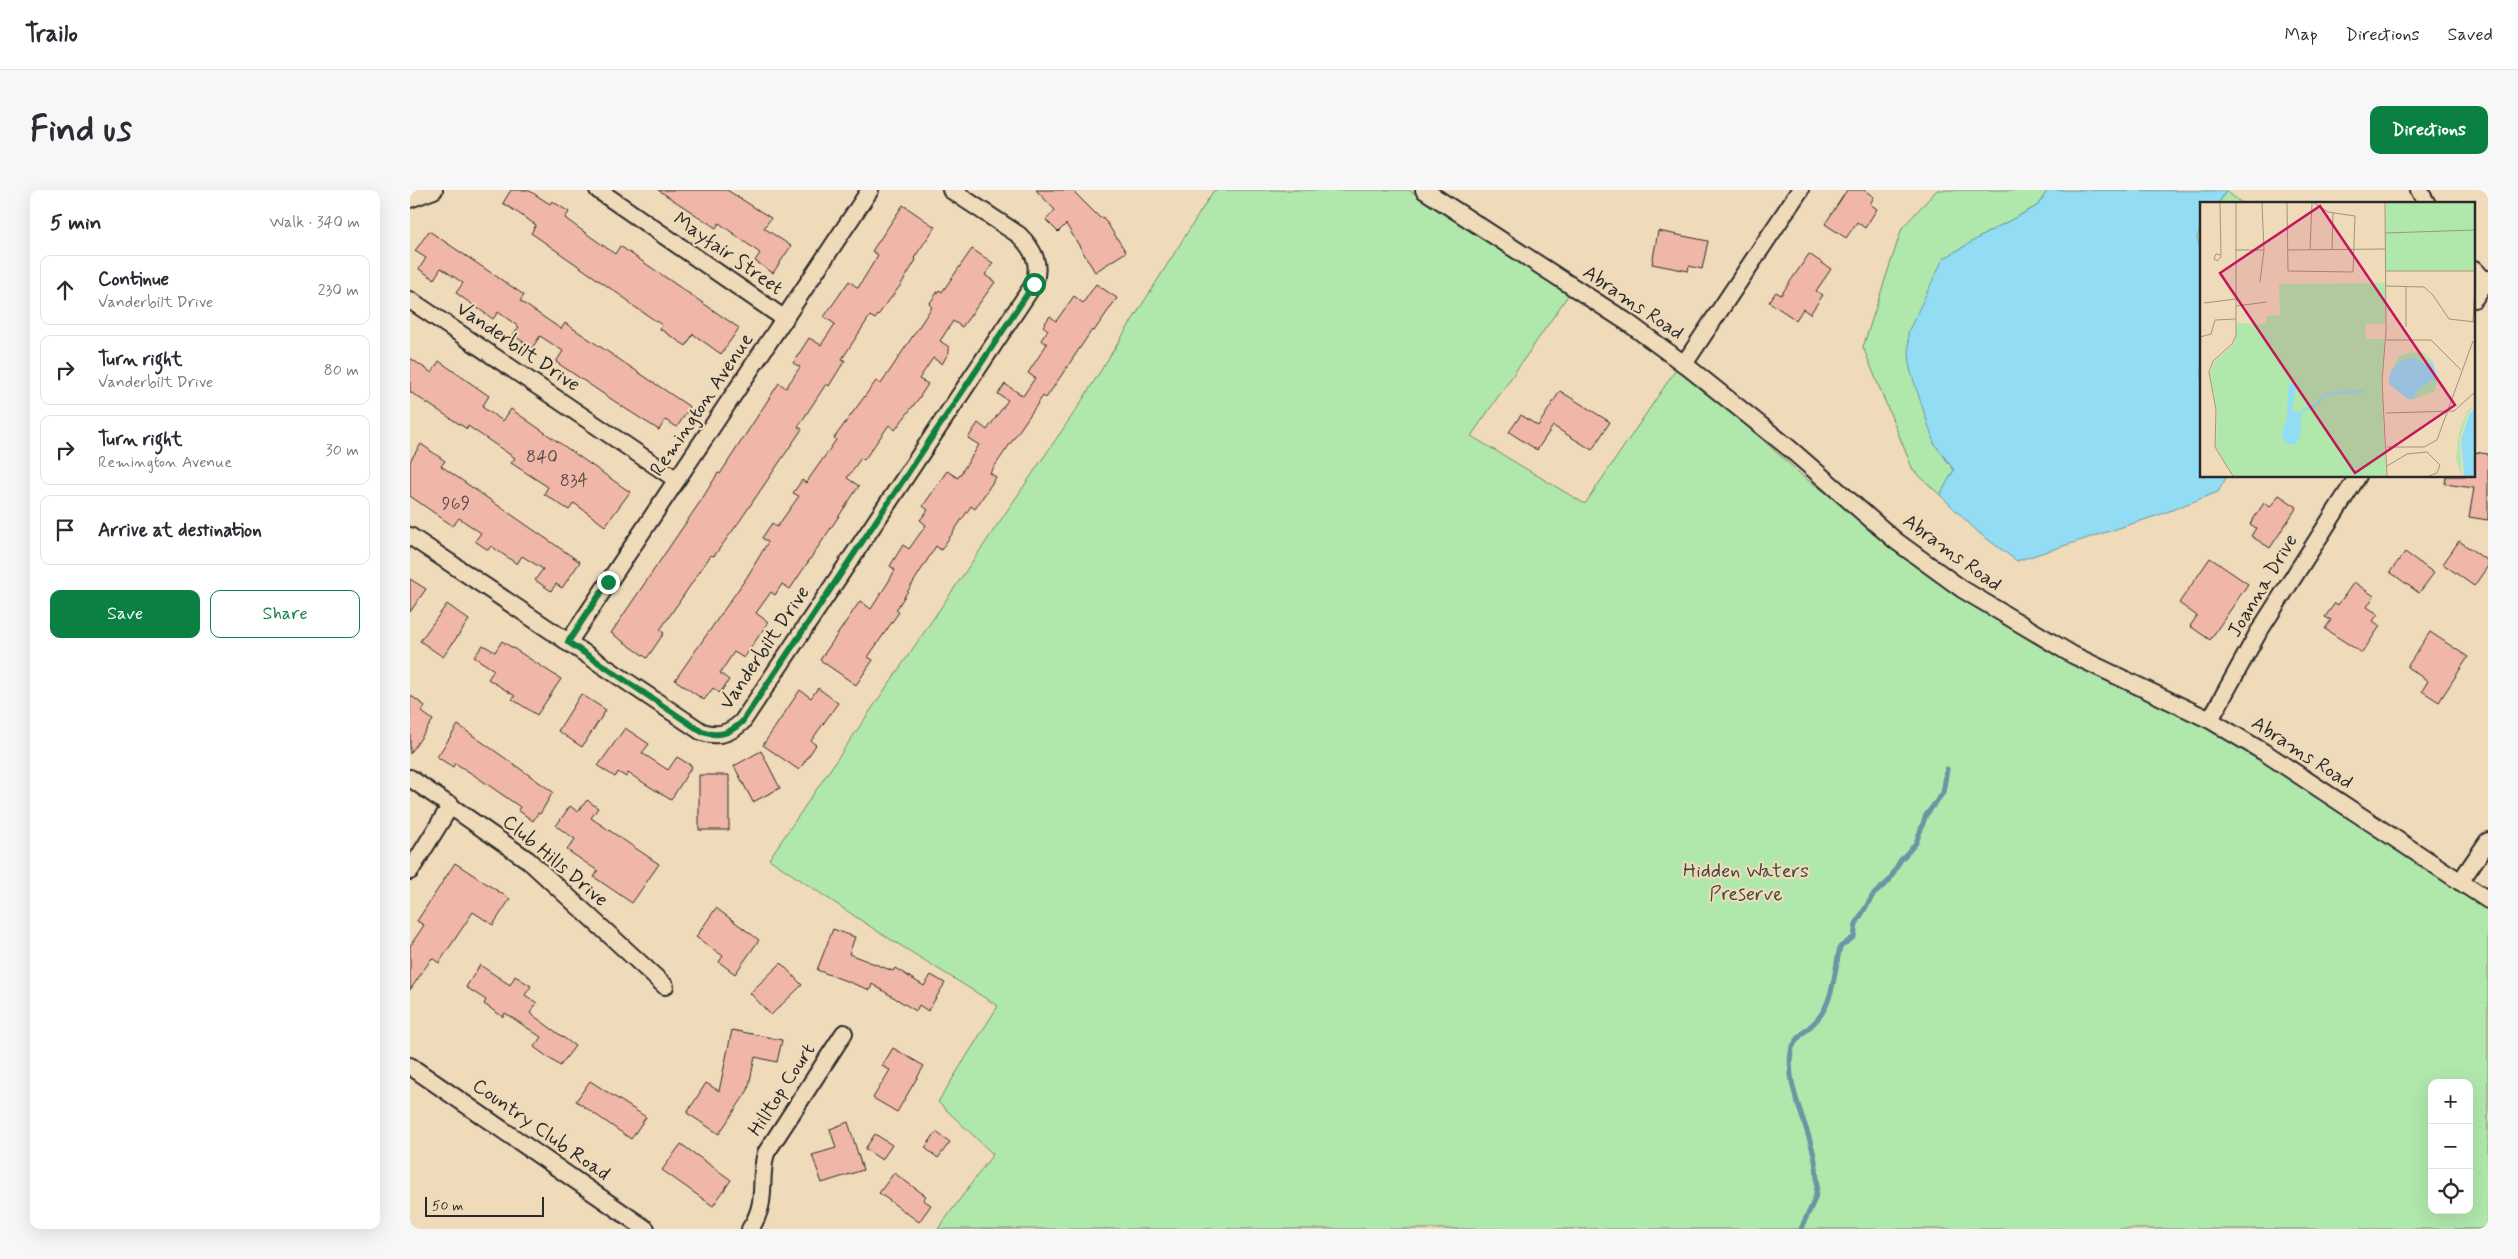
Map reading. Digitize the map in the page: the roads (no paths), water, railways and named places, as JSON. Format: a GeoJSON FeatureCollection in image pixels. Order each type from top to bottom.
{"type":"FeatureCollection","features":[{"type":"Feature","properties":{"kind":"street"},"geometry":{"type":"LineString","coordinates":[[410,198],[434,190]]}},
{"type":"Feature","properties":{"kind":"street","name":"Mayfair Street"},"geometry":{"type":"LineString","coordinates":[[598,190],[785,318]]}},
{"type":"Feature","properties":{"kind":"street","name":"Remington Avenue"},"geometry":{"type":"LineString","coordinates":[[568,642],[870,190]]}},
{"type":"Feature","properties":{"kind":"street","name":"Vanderbilt Drive"},"geometry":{"type":"LineString","coordinates":[[410,536],[702,732],[723,735],[733,730],[747,714],[1034,284],[1038,267],[1035,255],[1019,235],[951,190]]}},
{"type":"Feature","properties":{"kind":"street","name":"Abrams Road"},"geometry":{"type":"LineString","coordinates":[[1424,190],[1627,322],[1684,364],[1789,448],[1896,540],[1962,589],[2073,655],[2210,720],[2267,754],[2488,900]]}},
{"type":"Feature","properties":{"kind":"street"},"geometry":{"type":"LineString","coordinates":[[1684,364],[1800,190]]}},
{"type":"Feature","properties":{"kind":"street"},"geometry":{"type":"LineString","coordinates":[[2418,190],[2427,202]]}},
{"type":"Feature","properties":{"kind":"street"},"geometry":{"type":"LineString","coordinates":[[2476,271],[2487,282],[2476,296]]}},
{"type":"Feature","properties":{"kind":"street","name":"Vanderbilt Drive"},"geometry":{"type":"LineString","coordinates":[[410,300],[677,480]]}},
{"type":"Feature","properties":{"kind":"street","name":"Joanna Drive"},"geometry":{"type":"LineString","coordinates":[[2210,720],[2258,633],[2357,478]]}},
{"type":"Feature","properties":{"kind":"street","name":"Club Hills Drive"},"geometry":{"type":"LineString","coordinates":[[410,778],[528,860],[665,986]]}},
{"type":"Feature","properties":{"kind":"street"},"geometry":{"type":"LineString","coordinates":[[410,871],[451,805]]}},
{"type":"Feature","properties":{"kind":"street"},"geometry":{"type":"LineString","coordinates":[[2460,882],[2488,842]]}},
{"type":"Feature","properties":{"kind":"street","name":"Hilltop Court"},"geometry":{"type":"LineString","coordinates":[[750,1229],[761,1206],[764,1189],[762,1169],[766,1153],[844,1033]]}},
{"type":"Feature","properties":{"kind":"street","name":"Country Club Road"},"geometry":{"type":"LineString","coordinates":[[410,1066],[646,1229]]}},
{"type":"Feature","properties":{"kind":"water"},"geometry":{"type":"Polygon","coordinates":[[[2048,190],[2226,191],[2219,202],[2200,202],[2200,232],[2197,236],[2200,249],[2200,478],[2226,478],[2218,492],[2159,515],[2017,561],[1979,533],[1940,495],[1954,470],[1934,443],[1910,369],[1908,332],[1943,259],[2037,206],[2048,190]]]}},
{"type":"Feature","properties":{"kind":"waterway"},"geometry":{"type":"LineString","coordinates":[[1801,1229],[1815,1198],[1817,1176],[1810,1140],[1793,1087],[1790,1069],[1791,1052],[1796,1041],[1819,1018],[1826,1006],[1832,989],[1840,947],[1854,937],[1856,924],[1873,895],[1889,881],[1900,861],[1916,843],[1926,815],[1943,793],[1947,769]]}},
{"type":"Feature","properties":{"kind":"park label","name":"Hidden Waters Preserve"},"geometry":{"type":"Point","coordinates":[1746,882]}}]}
